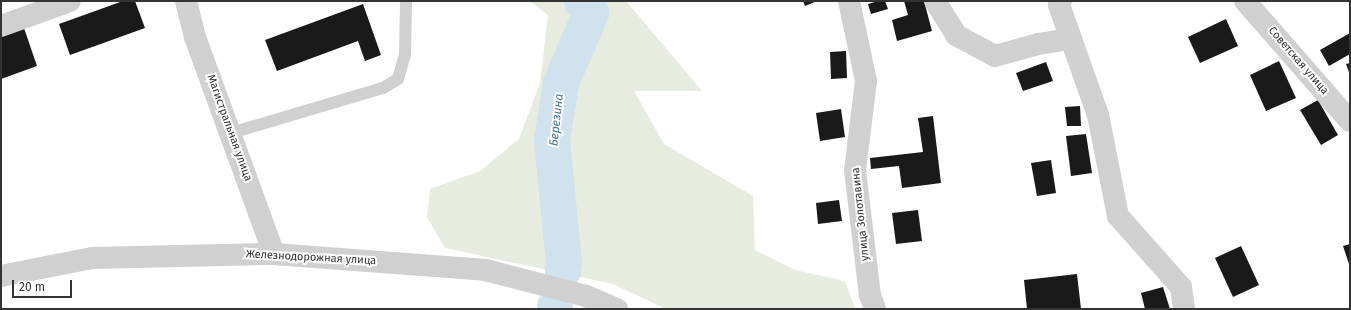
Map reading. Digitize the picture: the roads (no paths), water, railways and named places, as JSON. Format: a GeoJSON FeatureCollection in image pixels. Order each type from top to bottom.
{"type":"FeatureCollection","features":[{"type":"Feature","properties":{"kind":"street"},"geometry":{"type":"LineString","coordinates":[[1,26],[70,1]]}},
{"type":"Feature","properties":{"kind":"street","name":"Магистральная улица"},"geometry":{"type":"LineString","coordinates":[[186,1],[195,37],[274,254]]}},
{"type":"Feature","properties":{"kind":"street","name":"улица Золотавина"},"geometry":{"type":"LineString","coordinates":[[849,1],[866,80],[855,170],[870,296],[875,309]]}},
{"type":"Feature","properties":{"kind":"street"},"geometry":{"type":"LineString","coordinates":[[935,1],[956,35],[996,56],[1038,44],[1071,39]]}},
{"type":"Feature","properties":{"kind":"street"},"geometry":{"type":"LineString","coordinates":[[1060,1],[1059,5],[1098,115],[1118,216],[1181,287],[1184,309]]}},
{"type":"Feature","properties":{"kind":"street","name":"Советская улица"},"geometry":{"type":"LineString","coordinates":[[1245,1],[1350,121]]}},
{"type":"Feature","properties":{"kind":"street","name":"Железнодорожная улица"},"geometry":{"type":"LineString","coordinates":[[1,276],[92,258],[274,254],[485,270],[586,296],[617,309]]}},
{"type":"Feature","properties":{"kind":"lane"},"geometry":{"type":"LineString","coordinates":[[231,133],[383,88],[398,79],[405,55],[406,1]]}},
{"type":"Feature","properties":{"kind":"waterway","name":"Березина"},"geometry":{"type":"LineString","coordinates":[[563,271],[564,263],[552,140],[561,83],[591,13],[582,1]]}}]}
